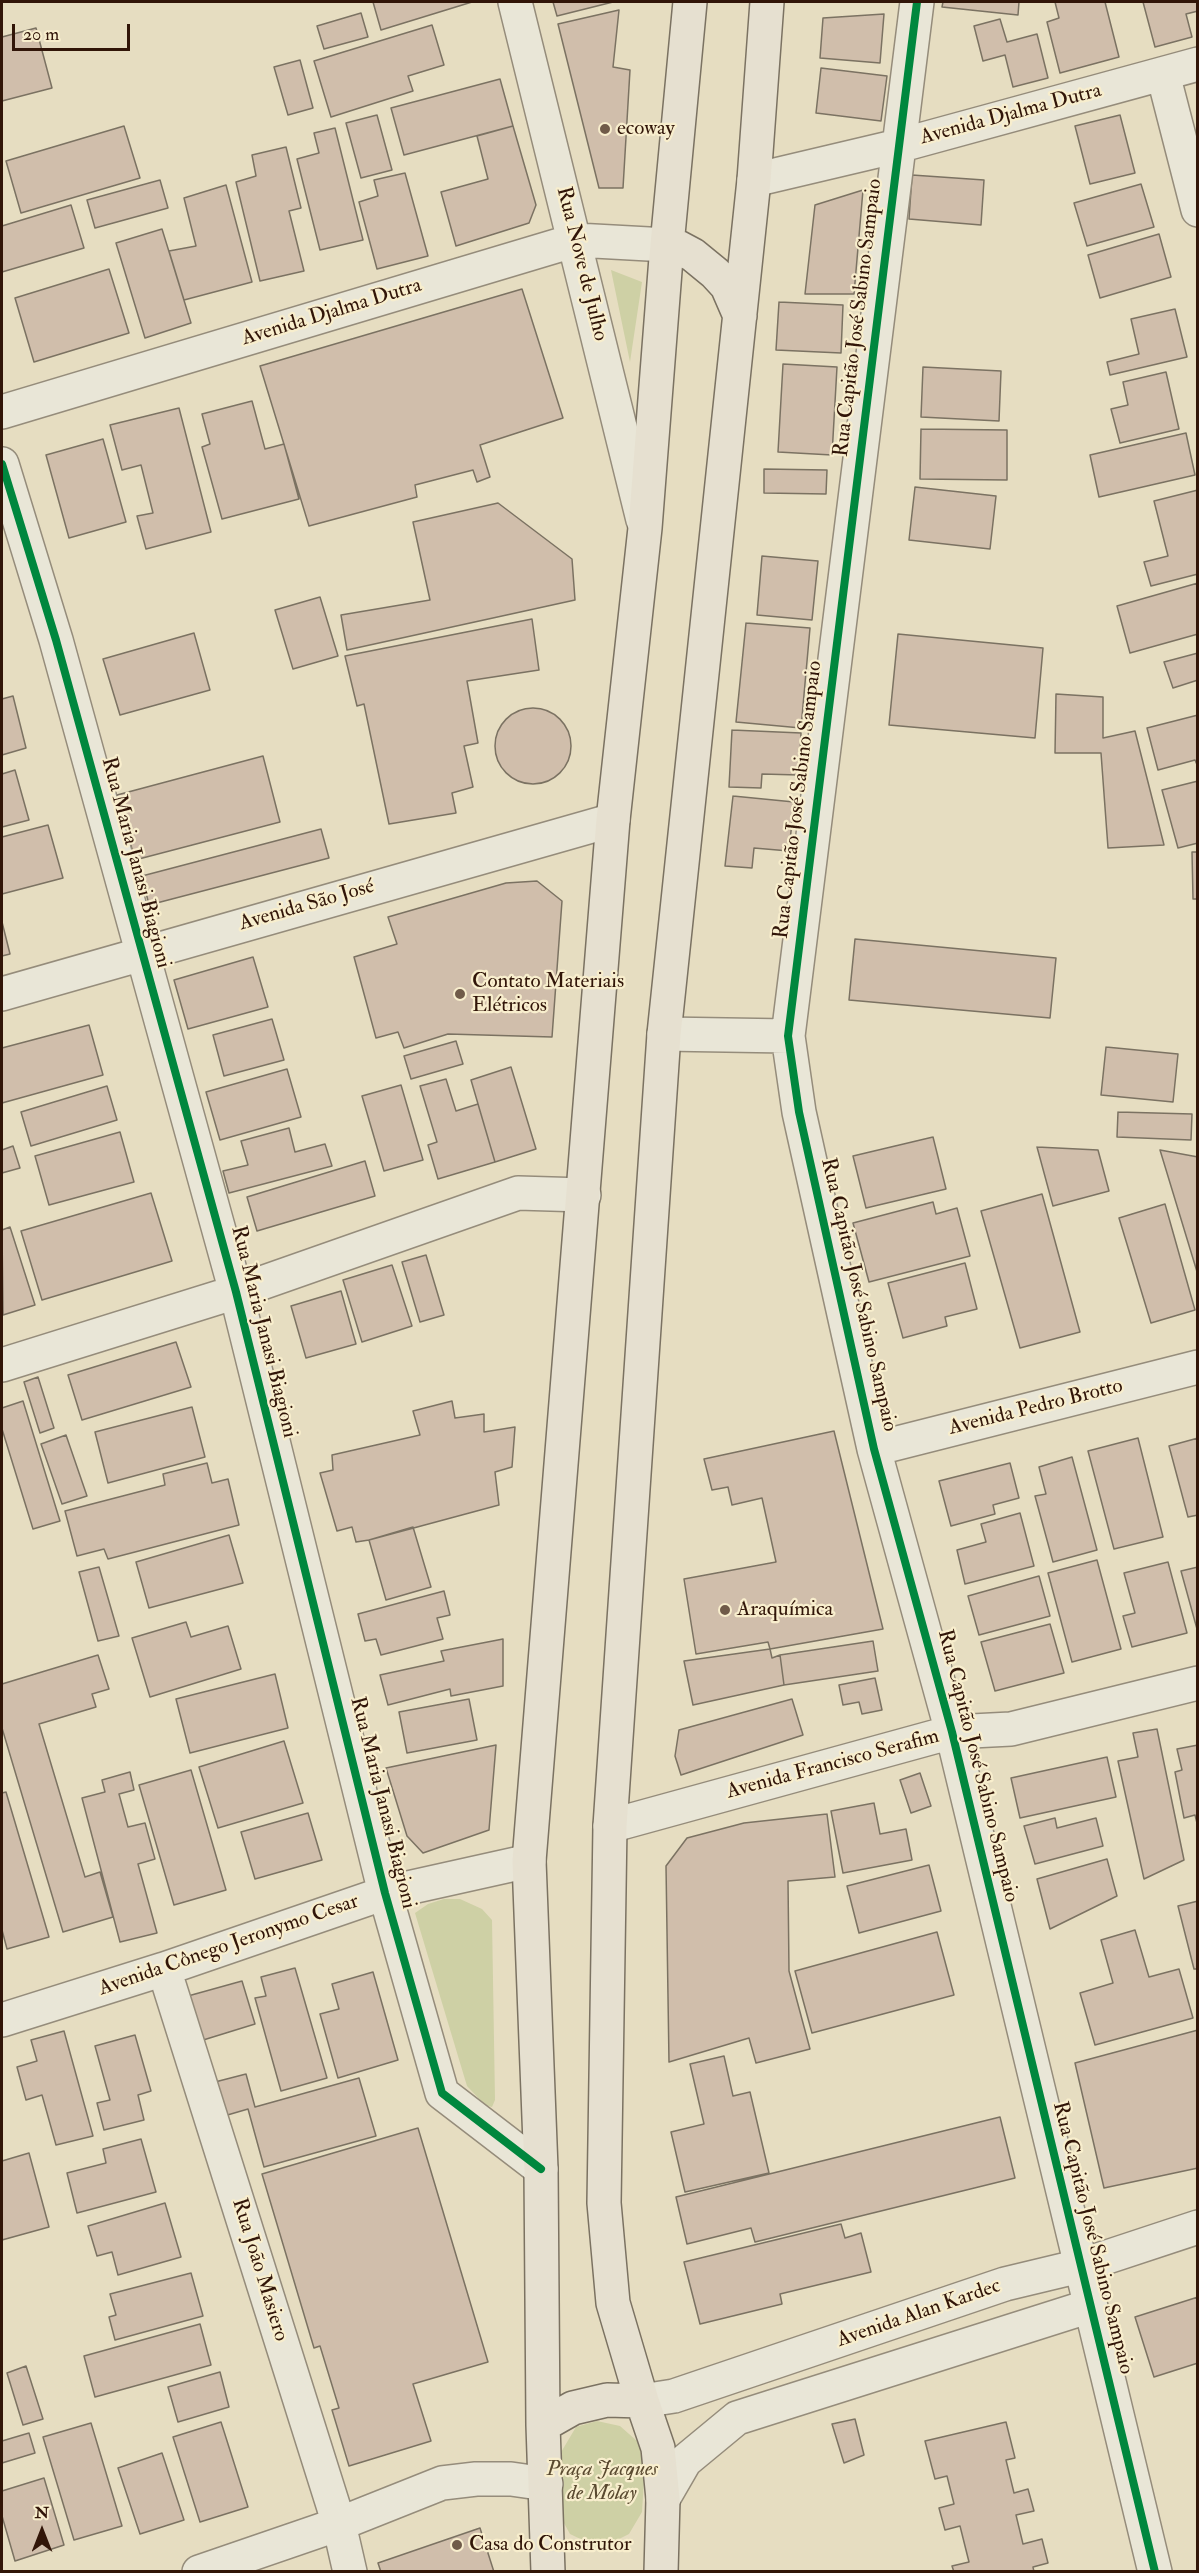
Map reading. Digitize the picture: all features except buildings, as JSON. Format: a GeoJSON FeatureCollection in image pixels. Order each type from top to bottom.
{"type":"FeatureCollection","features":[{"type":"Feature","properties":{"kind":"main road"},"geometry":{"type":"LineString","coordinates":[[555,2566],[546,2484],[543,2426],[541,2169],[529,1861],[613,820],[645,528],[667,245],[690,2]]}},
{"type":"Feature","properties":{"kind":"main road"},"geometry":{"type":"LineString","coordinates":[[654,2566],[663,2499],[658,2448],[613,2303],[603,2203],[610,1826],[664,1034],[754,180],[767,2]]}},
{"type":"Feature","properties":{"kind":"main road"},"geometry":{"type":"LineString","coordinates":[[667,245],[678,247],[693,255],[715,273],[727,286],[740,315]]}},
{"type":"Feature","properties":{"kind":"main road"},"geometry":{"type":"LineString","coordinates":[[543,2426],[573,2408],[607,2400],[642,2401]]}},
{"type":"Feature","properties":{"kind":"street","name":"Rua Nove de Julho"},"geometry":{"type":"LineString","coordinates":[[515,2],[576,240],[645,528]]}},
{"type":"Feature","properties":{"kind":"street","name":"Rua Capitão José Sabino Sampaio"},"geometry":{"type":"LineString","coordinates":[[917,2],[788,1036],[799,1112],[874,1449],[952,1732],[1155,2571]]}},
{"type":"Feature","properties":{"kind":"street","name":"Avenida Djalma Dutra"},"geometry":{"type":"LineString","coordinates":[[754,180],[898,146],[1197,64]]}},
{"type":"Feature","properties":{"kind":"street"},"geometry":{"type":"LineString","coordinates":[[1164,74],[1197,210]]}},
{"type":"Feature","properties":{"kind":"street","name":"Avenida Djalma Dutra"},"geometry":{"type":"LineString","coordinates":[[2,412],[576,240],[667,245]]}},
{"type":"Feature","properties":{"kind":"street","name":"Rua Maria Janasi Biagioni"},"geometry":{"type":"LineString","coordinates":[[2,464],[56,640],[236,1292],[385,1893],[442,2093],[541,2169]]}},
{"type":"Feature","properties":{"kind":"street","name":"Avenida São José"},"geometry":{"type":"LineString","coordinates":[[2,994],[613,820]]}},
{"type":"Feature","properties":{"kind":"street"},"geometry":{"type":"LineString","coordinates":[[664,1034],[788,1036]]}},
{"type":"Feature","properties":{"kind":"street"},"geometry":{"type":"LineString","coordinates":[[2,1365],[236,1292],[518,1193],[584,1195]]}},
{"type":"Feature","properties":{"kind":"street","name":"Avenida Pedro Brotto"},"geometry":{"type":"LineString","coordinates":[[874,1449],[1197,1367]]}},
{"type":"Feature","properties":{"kind":"street","name":"Avenida Francisco Serafim"},"geometry":{"type":"LineString","coordinates":[[610,1826],[952,1732],[1011,1729],[1197,1683]]}},
{"type":"Feature","properties":{"kind":"street","name":"Avenida Cônego Jeronymo Cesar"},"geometry":{"type":"LineString","coordinates":[[2,2020],[164,1970],[385,1893],[529,1861]]}},
{"type":"Feature","properties":{"kind":"street","name":"Rua João Masiero"},"geometry":{"type":"LineString","coordinates":[[164,1970],[339,2524],[350,2571]]}},
{"type":"Feature","properties":{"kind":"street","name":"Avenida Alan Kardec"},"geometry":{"type":"LineString","coordinates":[[642,2401],[674,2396],[1005,2284],[1080,2266],[1197,2227]]}},
{"type":"Feature","properties":{"kind":"street","name":"Avenida Alan Kardec"},"geometry":{"type":"LineString","coordinates":[[663,2499],[685,2461],[737,2418],[1090,2306]]}},
{"type":"Feature","properties":{"kind":"street"},"geometry":{"type":"LineString","coordinates":[[199,2571],[339,2524],[442,2483],[488,2479],[546,2484]]}},
{"type":"Feature","properties":{"kind":"green space"},"geometry":{"type":"Polygon","coordinates":[[[611,270],[642,282],[630,362],[611,270]]]}},
{"type":"Feature","properties":{"kind":"green space"},"geometry":{"type":"Polygon","coordinates":[[[444,1899],[460,1899],[482,1909],[492,1920],[495,2100],[492,2107],[485,2105],[467,2086],[415,1913],[428,1904],[444,1899]]]}},
{"type":"Feature","properties":{"kind":"green space","name":"Praça Jacques de Molay"},"geometry":{"type":"Polygon","coordinates":[[[597,2421],[620,2426],[637,2441],[644,2480],[642,2512],[629,2534],[611,2543],[591,2544],[570,2534],[560,2516],[560,2454],[576,2427],[597,2421]]]}},
{"type":"Feature","properties":{"kind":"cycle path"},"geometry":{"type":"LineString","coordinates":[[917,2],[788,1036],[799,1112],[874,1449],[952,1732],[1155,2572]]}},
{"type":"Feature","properties":{"kind":"cycle path"},"geometry":{"type":"LineString","coordinates":[[2,464],[56,640],[236,1292],[385,1893],[442,2093],[541,2169]]}},
{"type":"Feature","properties":{"kind":"place","name":"ecoway"},"geometry":{"type":"Point","coordinates":[605,129]}},
{"type":"Feature","properties":{"kind":"place","name":"Contato Materiais Elétricos"},"geometry":{"type":"Point","coordinates":[460,994]}},
{"type":"Feature","properties":{"kind":"place","name":"Araquímica"},"geometry":{"type":"Point","coordinates":[725,1610]}},
{"type":"Feature","properties":{"kind":"place","name":"Casa do Construtor"},"geometry":{"type":"Point","coordinates":[457,2545]}}]}
